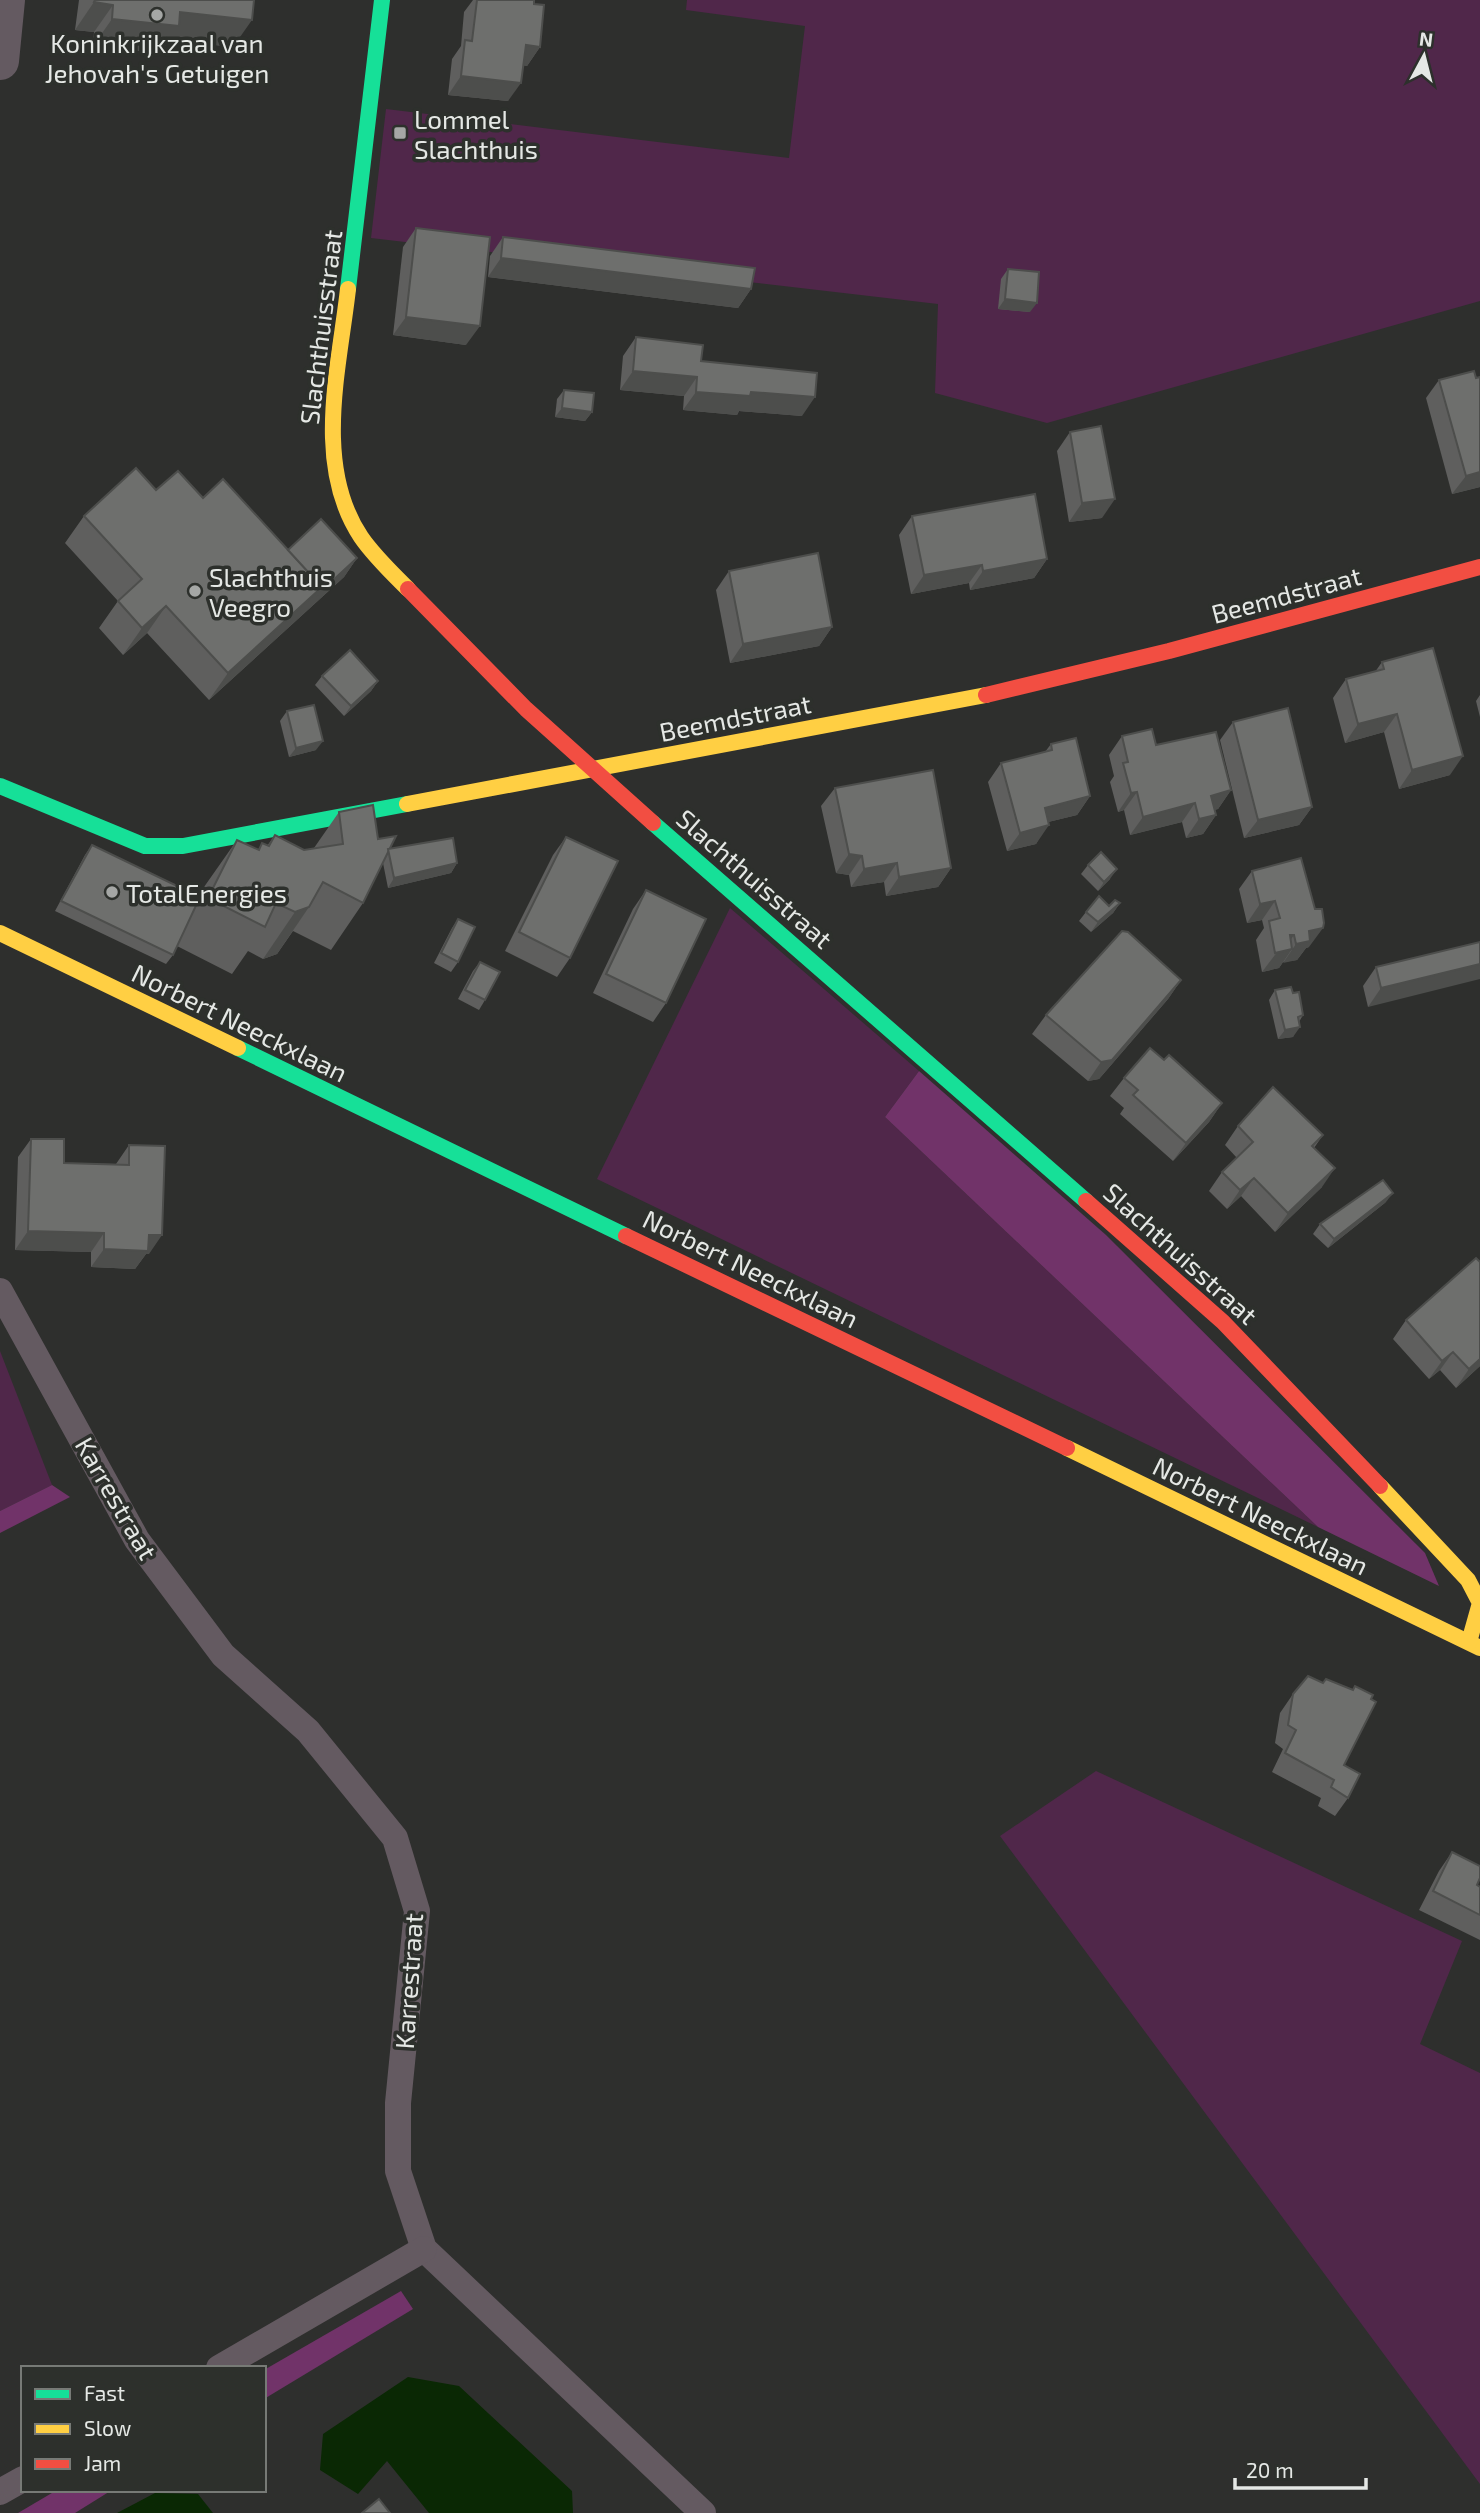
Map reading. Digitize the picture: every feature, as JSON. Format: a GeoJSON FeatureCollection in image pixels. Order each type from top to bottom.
{"type":"FeatureCollection","features":[{"type":"Feature","properties":{"kind":"street"},"geometry":{"type":"LineString","coordinates":[[0,61],[6,0]]}},
{"type":"Feature","properties":{"kind":"street","name":"Slachthuisstraat"},"geometry":{"type":"LineString","coordinates":[[382,0],[331,433],[337,474],[346,508],[361,537],[387,568],[526,709],[1097,1210],[1276,1375],[1468,1580],[1480,1603],[1475,1645]]}},
{"type":"Feature","properties":{"kind":"street","name":"Beemdstraat"},"geometry":{"type":"LineString","coordinates":[[0,786],[145,846],[183,846],[495,785],[595,770],[694,748],[1010,690],[1169,651],[1480,567]]}},
{"type":"Feature","properties":{"kind":"street","name":"Norbert Neeckxlaan"},"geometry":{"type":"LineString","coordinates":[[0,933],[1475,1645]]}},
{"type":"Feature","properties":{"kind":"lane","name":"Karrestraat"},"geometry":{"type":"LineString","coordinates":[[0,1291],[137,1540],[223,1655],[308,1731],[395,1838],[417,1911],[398,2103],[398,2171],[424,2249],[704,2513]]}},
{"type":"Feature","properties":{"kind":"lane"},"geometry":{"type":"LineString","coordinates":[[222,2366],[424,2249]]}},
{"type":"Feature","properties":{"kind":"lane"},"geometry":{"type":"LineString","coordinates":[[0,2492],[21,2480]]}},
{"type":"Feature","properties":{"kind":"shaded area"},"geometry":{"type":"Polygon","coordinates":[[[687,0],[1480,0],[1480,301],[1047,423],[935,393],[938,304],[371,238],[386,109],[789,158],[805,26],[686,10],[687,0]]]}},
{"type":"Feature","properties":{"kind":"shaded area"},"geometry":{"type":"Polygon","coordinates":[[[730,908],[919,1071],[885,1117],[1318,1527],[597,1179],[730,908]]]}},
{"type":"Feature","properties":{"kind":"shaded area"},"geometry":{"type":"Polygon","coordinates":[[[919,1071],[1106,1235],[1425,1553],[1439,1586],[1318,1527],[885,1117],[919,1071]]]}},
{"type":"Feature","properties":{"kind":"shaded area"},"geometry":{"type":"Polygon","coordinates":[[[0,1351],[52,1485],[0,1511],[0,1351]]]}},
{"type":"Feature","properties":{"kind":"shaded area"},"geometry":{"type":"Polygon","coordinates":[[[52,1485],[70,1497],[0,1533],[0,1511],[52,1485]]]}},
{"type":"Feature","properties":{"kind":"shaded area"},"geometry":{"type":"Polygon","coordinates":[[[1096,1771],[1462,1941],[1420,2044],[1480,2073],[1480,2484],[1000,1836],[1096,1771]]]}},
{"type":"Feature","properties":{"kind":"shaded area"},"geometry":{"type":"Polygon","coordinates":[[[401,2291],[413,2309],[266,2398],[266,2369],[401,2291]]]}},
{"type":"Feature","properties":{"kind":"shaded area"},"geometry":{"type":"Polygon","coordinates":[[[408,2377],[459,2386],[572,2491],[573,2513],[429,2513],[387,2461],[358,2494],[320,2470],[323,2434],[408,2377]]]}},
{"type":"Feature","properties":{"kind":"shaded area"},"geometry":{"type":"Polygon","coordinates":[[[54,2492],[109,2492],[75,2513],[18,2513],[54,2492]]]}},
{"type":"Feature","properties":{"kind":"shaded area"},"geometry":{"type":"Polygon","coordinates":[[[155,2493],[198,2494],[213,2513],[117,2513],[155,2493]]]}},
{"type":"Feature","properties":{"kind":"building"},"geometry":{"type":"Polygon","coordinates":[[[254,0],[252,20],[180,12],[179,26],[112,19],[113,5],[94,2],[254,0]]]}},
{"type":"Feature","properties":{"kind":"building"},"geometry":{"type":"Polygon","coordinates":[[[477,0],[534,0],[534,4],[544,5],[540,47],[526,45],[521,83],[461,76],[465,40],[472,41],[477,0]]]}},
{"type":"Feature","properties":{"kind":"building"},"geometry":{"type":"Polygon","coordinates":[[[416,228],[490,237],[480,326],[406,317],[416,228]]]}},
{"type":"Feature","properties":{"kind":"building"},"geometry":{"type":"Polygon","coordinates":[[[503,237],[755,268],[751,289],[501,258],[503,237]]]}},
{"type":"Feature","properties":{"kind":"building"},"geometry":{"type":"Polygon","coordinates":[[[1008,269],[1039,272],[1037,303],[1005,299],[1008,269]]]}},
{"type":"Feature","properties":{"kind":"building"},"geometry":{"type":"Polygon","coordinates":[[[636,337],[703,345],[701,361],[817,373],[815,397],[751,392],[750,396],[696,392],[697,377],[633,371],[636,337]]]}},
{"type":"Feature","properties":{"kind":"building"},"geometry":{"type":"Polygon","coordinates":[[[1474,371],[1476,378],[1480,377],[1480,472],[1466,476],[1439,380],[1474,371]]]}},
{"type":"Feature","properties":{"kind":"building"},"geometry":{"type":"Polygon","coordinates":[[[564,390],[594,393],[592,412],[562,408],[564,390]]]}},
{"type":"Feature","properties":{"kind":"building"},"geometry":{"type":"Polygon","coordinates":[[[1101,426],[1115,499],[1082,503],[1070,432],[1101,426]]]}},
{"type":"Feature","properties":{"kind":"building","name":"Slachthuis Veegro"},"geometry":{"type":"Polygon","coordinates":[[[136,468],[156,490],[178,471],[203,498],[223,479],[322,587],[228,673],[166,606],[142,628],[118,601],[142,579],[84,516],[136,468]]]}},
{"type":"Feature","properties":{"kind":"building"},"geometry":{"type":"Polygon","coordinates":[[[1035,494],[1047,559],[983,571],[982,565],[924,575],[912,516],[1035,494]]]}},
{"type":"Feature","properties":{"kind":"building"},"geometry":{"type":"Polygon","coordinates":[[[321,519],[357,558],[316,596],[322,587],[288,550],[321,519]]]}},
{"type":"Feature","properties":{"kind":"building"},"geometry":{"type":"Polygon","coordinates":[[[818,553],[832,627],[743,644],[729,571],[818,553]]]}},
{"type":"Feature","properties":{"kind":"building"},"geometry":{"type":"Polygon","coordinates":[[[1433,648],[1463,756],[1412,770],[1397,714],[1358,724],[1346,679],[1384,669],[1382,662],[1433,648]]]}},
{"type":"Feature","properties":{"kind":"building"},"geometry":{"type":"Polygon","coordinates":[[[350,650],[378,681],[351,706],[322,676],[350,650]]]}},
{"type":"Feature","properties":{"kind":"building"},"geometry":{"type":"Polygon","coordinates":[[[314,705],[323,741],[296,748],[287,711],[314,705]]]}},
{"type":"Feature","properties":{"kind":"building"},"geometry":{"type":"Polygon","coordinates":[[[1288,708],[1312,807],[1258,820],[1233,722],[1288,708]]]}},
{"type":"Feature","properties":{"kind":"building"},"geometry":{"type":"Polygon","coordinates":[[[1152,729],[1156,745],[1216,732],[1231,790],[1211,796],[1216,815],[1199,819],[1195,803],[1143,817],[1137,792],[1131,793],[1123,763],[1128,762],[1122,736],[1152,729]]]}},
{"type":"Feature","properties":{"kind":"building"},"geometry":{"type":"Polygon","coordinates":[[[1076,738],[1090,796],[1045,808],[1049,825],[1020,833],[1001,763],[1052,750],[1051,744],[1076,738]]]}},
{"type":"Feature","properties":{"kind":"building"},"geometry":{"type":"Polygon","coordinates":[[[933,770],[951,868],[899,877],[897,863],[864,869],[862,856],[849,854],[835,788],[933,770]]]}},
{"type":"Feature","properties":{"kind":"building"},"geometry":{"type":"Polygon","coordinates":[[[373,805],[378,839],[396,836],[363,903],[323,882],[309,907],[295,912],[276,903],[265,927],[208,898],[237,840],[259,850],[262,843],[269,846],[275,835],[304,850],[343,844],[339,812],[373,805]]]}},
{"type":"Feature","properties":{"kind":"building"},"geometry":{"type":"Polygon","coordinates":[[[566,837],[618,861],[570,958],[519,932],[566,837]]]}},
{"type":"Feature","properties":{"kind":"building"},"geometry":{"type":"Polygon","coordinates":[[[453,838],[457,863],[394,878],[388,849],[453,838]]]}},
{"type":"Feature","properties":{"kind":"building"},"geometry":{"type":"Polygon","coordinates":[[[92,845],[200,897],[173,955],[61,901],[92,845]]]}},
{"type":"Feature","properties":{"kind":"building"},"geometry":{"type":"Polygon","coordinates":[[[1101,852],[1117,869],[1104,882],[1088,865],[1101,852]]]}},
{"type":"Feature","properties":{"kind":"building"},"geometry":{"type":"Polygon","coordinates":[[[1301,858],[1315,909],[1322,909],[1323,928],[1309,931],[1310,941],[1296,944],[1294,935],[1290,935],[1292,949],[1275,953],[1269,921],[1280,918],[1275,901],[1260,904],[1252,871],[1301,858]]]}},
{"type":"Feature","properties":{"kind":"building"},"geometry":{"type":"Polygon","coordinates":[[[646,890],[706,919],[666,1003],[606,974],[646,890]]]}},
{"type":"Feature","properties":{"kind":"building"},"geometry":{"type":"Polygon","coordinates":[[[1099,896],[1109,906],[1115,900],[1120,903],[1098,922],[1086,912],[1099,896]]]}},
{"type":"Feature","properties":{"kind":"building"},"geometry":{"type":"Polygon","coordinates":[[[458,919],[475,927],[458,962],[441,953],[458,919]]]}},
{"type":"Feature","properties":{"kind":"building"},"geometry":{"type":"Polygon","coordinates":[[[1122,931],[1128,932],[1181,980],[1112,1060],[1101,1062],[1046,1015],[1122,931]]]}},
{"type":"Feature","properties":{"kind":"building"},"geometry":{"type":"Polygon","coordinates":[[[1480,942],[1480,964],[1381,988],[1376,967],[1480,942]]]}},
{"type":"Feature","properties":{"kind":"building"},"geometry":{"type":"Polygon","coordinates":[[[480,962],[500,972],[485,1000],[465,990],[480,962]]]}},
{"type":"Feature","properties":{"kind":"building"},"geometry":{"type":"Polygon","coordinates":[[[1291,987],[1293,993],[1299,992],[1303,1015],[1298,1017],[1300,1027],[1285,1030],[1275,990],[1291,987]]]}},
{"type":"Feature","properties":{"kind":"building"},"geometry":{"type":"Polygon","coordinates":[[[1150,1048],[1164,1060],[1169,1055],[1222,1103],[1186,1143],[1133,1095],[1138,1090],[1124,1078],[1150,1048]]]}},
{"type":"Feature","properties":{"kind":"building"},"geometry":{"type":"Polygon","coordinates":[[[1273,1087],[1323,1135],[1312,1146],[1335,1168],[1288,1213],[1254,1178],[1240,1190],[1222,1172],[1253,1142],[1238,1126],[1273,1087]]]}},
{"type":"Feature","properties":{"kind":"building"},"geometry":{"type":"Polygon","coordinates":[[[31,1139],[64,1139],[64,1163],[129,1165],[129,1145],[165,1146],[162,1235],[149,1235],[148,1251],[104,1249],[104,1233],[28,1231],[31,1139]]]}},
{"type":"Feature","properties":{"kind":"building"},"geometry":{"type":"Polygon","coordinates":[[[1383,1180],[1393,1193],[1334,1239],[1320,1224],[1383,1180]]]}},
{"type":"Feature","properties":{"kind":"building"},"geometry":{"type":"Polygon","coordinates":[[[1476,1258],[1480,1262],[1480,1359],[1469,1369],[1453,1352],[1442,1361],[1406,1320],[1476,1258]]]}},
{"type":"Feature","properties":{"kind":"building"},"geometry":{"type":"Polygon","coordinates":[[[1308,1676],[1323,1683],[1326,1679],[1353,1690],[1355,1686],[1373,1695],[1371,1699],[1376,1702],[1344,1765],[1360,1774],[1348,1798],[1331,1787],[1334,1780],[1285,1753],[1296,1730],[1288,1725],[1293,1694],[1308,1676]]]}},
{"type":"Feature","properties":{"kind":"building"},"geometry":{"type":"Polygon","coordinates":[[[1452,1852],[1480,1866],[1477,1885],[1480,1887],[1480,1915],[1433,1891],[1452,1852]]]}},
{"type":"Feature","properties":{"kind":"building"},"geometry":{"type":"Polygon","coordinates":[[[379,2499],[390,2513],[362,2513],[379,2499]]]}},
{"type":"Feature","properties":{"kind":"traffic: fast"},"geometry":{"type":"LineString","coordinates":[[348,289],[382,0]]}},
{"type":"Feature","properties":{"kind":"traffic: fast"},"geometry":{"type":"LineString","coordinates":[[0,786],[145,846],[183,846],[407,804]]}},
{"type":"Feature","properties":{"kind":"traffic: fast"},"geometry":{"type":"LineString","coordinates":[[653,823],[1086,1201]]}},
{"type":"Feature","properties":{"kind":"traffic: fast"},"geometry":{"type":"LineString","coordinates":[[238,1048],[626,1236]]}},
{"type":"Feature","properties":{"kind":"traffic: slow"},"geometry":{"type":"LineString","coordinates":[[348,289],[333,416],[337,479],[346,509],[361,537],[377,558],[408,589]]}},
{"type":"Feature","properties":{"kind":"traffic: slow"},"geometry":{"type":"LineString","coordinates":[[407,804],[986,695]]}},
{"type":"Feature","properties":{"kind":"traffic: slow"},"geometry":{"type":"LineString","coordinates":[[0,933],[238,1048]]}},
{"type":"Feature","properties":{"kind":"traffic: slow"},"geometry":{"type":"LineString","coordinates":[[1067,1448],[1480,1648]]}},
{"type":"Feature","properties":{"kind":"traffic: slow"},"geometry":{"type":"LineString","coordinates":[[1380,1486],[1468,1580],[1480,1603],[1469,1642]]}},
{"type":"Feature","properties":{"kind":"traffic: jam"},"geometry":{"type":"LineString","coordinates":[[986,695],[1169,651],[1480,567]]}},
{"type":"Feature","properties":{"kind":"traffic: jam"},"geometry":{"type":"LineString","coordinates":[[408,589],[526,709],[653,823]]}},
{"type":"Feature","properties":{"kind":"traffic: jam"},"geometry":{"type":"LineString","coordinates":[[1086,1201],[1223,1322],[1380,1486]]}},
{"type":"Feature","properties":{"kind":"traffic: jam"},"geometry":{"type":"LineString","coordinates":[[626,1236],[1067,1448]]}},
{"type":"Feature","properties":{"kind":"place","name":"Koninkrijkzaal van Jehovah's Getuigen"},"geometry":{"type":"Point","coordinates":[157,15]}},
{"type":"Feature","properties":{"kind":"place","name":"Lommel Slachthuis"},"geometry":{"type":"Point","coordinates":[400,133]}},
{"type":"Feature","properties":{"kind":"place","name":"Slachthuis Veegro"},"geometry":{"type":"Point","coordinates":[195,591]}},
{"type":"Feature","properties":{"kind":"place","name":"TotalEnergies"},"geometry":{"type":"Point","coordinates":[112,892]}}]}
